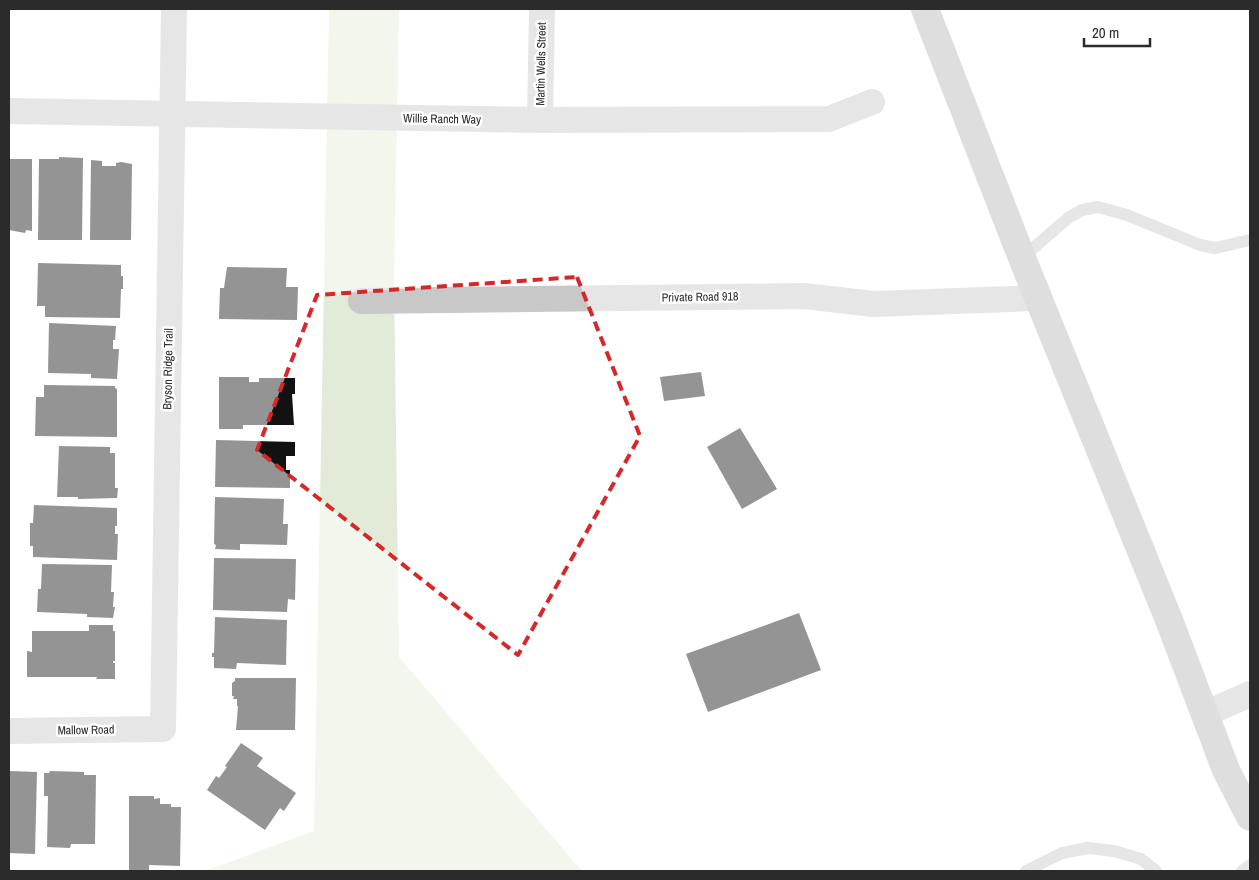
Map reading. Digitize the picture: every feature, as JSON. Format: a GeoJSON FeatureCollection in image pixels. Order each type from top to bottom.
{"type":"FeatureCollection","features":[{"type":"Feature","properties":{"kind":"street","name":"Bryson Ridge Trail"},"geometry":{"type":"LineString","coordinates":[[163,729],[174,9]]}},
{"type":"Feature","properties":{"kind":"street","name":"Martin Wells Street"},"geometry":{"type":"LineString","coordinates":[[540,120],[542,9]]}},
{"type":"Feature","properties":{"kind":"street"},"geometry":{"type":"LineString","coordinates":[[925,9],[1022,258],[1206,714],[1226,770],[1250,817]]}},
{"type":"Feature","properties":{"kind":"street","name":"Willie Ranch Way"},"geometry":{"type":"LineString","coordinates":[[9,111],[540,120],[829,119],[872,102]]}},
{"type":"Feature","properties":{"kind":"street","name":"Private Road 918"},"geometry":{"type":"LineString","coordinates":[[361,301],[804,296],[873,304],[1038,298]]}},
{"type":"Feature","properties":{"kind":"street"},"geometry":{"type":"LineString","coordinates":[[1206,714],[1250,694]]}},
{"type":"Feature","properties":{"kind":"street","name":"Mallow Road"},"geometry":{"type":"LineString","coordinates":[[9,731],[163,729]]}},
{"type":"Feature","properties":{"kind":"lane"},"geometry":{"type":"LineString","coordinates":[[1022,258],[1068,218],[1082,210],[1098,207],[1127,215],[1200,245],[1216,248],[1250,240]]}},
{"type":"Feature","properties":{"kind":"lane"},"geometry":{"type":"LineString","coordinates":[[1026,871],[1062,853],[1088,848],[1114,851],[1141,859],[1156,871]]}},
{"type":"Feature","properties":{"kind":"lane"},"geometry":{"type":"LineString","coordinates":[[1242,871],[1250,865]]}},
{"type":"Feature","properties":{"kind":"highlighted area"},"geometry":{"type":"Polygon","coordinates":[[[577,277],[640,436],[518,655],[257,450],[317,295],[577,277]]]}},
{"type":"Feature","properties":{"kind":"green space"},"geometry":{"type":"Polygon","coordinates":[[[329,9],[399,9],[394,280],[399,657],[582,871],[205,871],[314,831],[329,9]]]}},
{"type":"Feature","properties":{"kind":"building"},"geometry":{"type":"Polygon","coordinates":[[[59,157],[83,158],[82,240],[38,240],[39,159],[59,159],[59,157]]]}},
{"type":"Feature","properties":{"kind":"building"},"geometry":{"type":"Polygon","coordinates":[[[9,159],[32,159],[32,231],[26,230],[25,233],[9,230],[9,159]]]}},
{"type":"Feature","properties":{"kind":"building"},"geometry":{"type":"Polygon","coordinates":[[[91,160],[102,161],[102,166],[116,166],[116,163],[121,162],[132,164],[131,240],[90,240],[91,160]]]}},
{"type":"Feature","properties":{"kind":"building"},"geometry":{"type":"Polygon","coordinates":[[[38,263],[121,265],[123,289],[121,289],[120,318],[45,317],[45,306],[37,306],[38,263]]]}},
{"type":"Feature","properties":{"kind":"building"},"geometry":{"type":"Polygon","coordinates":[[[227,267],[287,268],[286,287],[298,287],[297,320],[219,319],[220,288],[224,288],[227,267]]]}},
{"type":"Feature","properties":{"kind":"building"},"geometry":{"type":"Polygon","coordinates":[[[49,323],[116,326],[113,349],[119,349],[117,379],[91,378],[91,374],[48,373],[49,323]]]}},
{"type":"Feature","properties":{"kind":"building"},"geometry":{"type":"Polygon","coordinates":[[[701,372],[705,396],[664,401],[660,377],[701,372]]]}},
{"type":"Feature","properties":{"kind":"building"},"geometry":{"type":"Polygon","coordinates":[[[219,377],[249,377],[249,382],[259,382],[259,378],[295,378],[295,394],[292,394],[294,425],[243,425],[243,429],[219,429],[219,377]]]}},
{"type":"Feature","properties":{"kind":"building"},"geometry":{"type":"Polygon","coordinates":[[[44,385],[115,386],[117,389],[117,437],[35,436],[36,397],[44,397],[44,385]]]}},
{"type":"Feature","properties":{"kind":"building"},"geometry":{"type":"Polygon","coordinates":[[[740,428],[777,489],[742,509],[707,447],[740,428]]]}},
{"type":"Feature","properties":{"kind":"building"},"geometry":{"type":"Polygon","coordinates":[[[216,440],[295,442],[295,456],[286,456],[286,470],[290,470],[290,488],[215,487],[216,440]]]}},
{"type":"Feature","properties":{"kind":"building"},"geometry":{"type":"Polygon","coordinates":[[[59,446],[110,447],[110,453],[115,453],[115,488],[118,488],[117,498],[78,499],[78,497],[57,497],[59,446]]]}},
{"type":"Feature","properties":{"kind":"building"},"geometry":{"type":"Polygon","coordinates":[[[215,497],[284,499],[283,524],[288,524],[287,545],[240,544],[240,550],[215,549],[215,497]]]}},
{"type":"Feature","properties":{"kind":"building"},"geometry":{"type":"Polygon","coordinates":[[[34,505],[117,508],[115,534],[118,534],[117,560],[33,557],[33,546],[30,546],[30,523],[33,523],[34,505]]]}},
{"type":"Feature","properties":{"kind":"building"},"geometry":{"type":"Polygon","coordinates":[[[214,558],[296,559],[295,600],[288,599],[287,612],[213,610],[214,558]]]}},
{"type":"Feature","properties":{"kind":"building"},"geometry":{"type":"Polygon","coordinates":[[[42,564],[112,565],[111,592],[114,592],[113,607],[115,607],[113,618],[87,617],[87,614],[37,612],[38,589],[41,589],[42,564]]]}},
{"type":"Feature","properties":{"kind":"building"},"geometry":{"type":"Polygon","coordinates":[[[799,613],[821,670],[708,712],[686,654],[799,613]]]}},
{"type":"Feature","properties":{"kind":"building"},"geometry":{"type":"Polygon","coordinates":[[[215,617],[287,620],[286,665],[237,663],[236,669],[214,668],[212,653],[214,653],[215,617]]]}},
{"type":"Feature","properties":{"kind":"building"},"geometry":{"type":"Polygon","coordinates":[[[89,625],[113,625],[113,631],[115,631],[115,661],[113,663],[115,663],[115,679],[96,679],[97,677],[27,677],[27,651],[32,652],[32,631],[89,631],[89,625]]]}},
{"type":"Feature","properties":{"kind":"building"},"geometry":{"type":"Polygon","coordinates":[[[235,678],[296,678],[295,730],[236,730],[238,706],[237,699],[233,699],[234,696],[232,696],[232,683],[235,681],[235,678]]]}},
{"type":"Feature","properties":{"kind":"building"},"geometry":{"type":"Polygon","coordinates":[[[241,743],[263,758],[257,766],[296,793],[284,811],[280,808],[265,830],[207,790],[216,776],[219,778],[227,767],[225,766],[241,743]]]}},
{"type":"Feature","properties":{"kind":"building"},"geometry":{"type":"Polygon","coordinates":[[[10,771],[37,772],[35,854],[9,853],[10,771]]]}},
{"type":"Feature","properties":{"kind":"building"},"geometry":{"type":"Polygon","coordinates":[[[50,771],[84,772],[84,775],[96,775],[95,844],[71,844],[70,848],[47,847],[48,796],[44,796],[44,773],[49,773],[50,771]]]}},
{"type":"Feature","properties":{"kind":"building"},"geometry":{"type":"Polygon","coordinates":[[[129,796],[154,796],[154,799],[160,798],[160,804],[171,804],[171,807],[181,807],[180,866],[149,865],[149,871],[129,871],[129,796]]]}}]}
